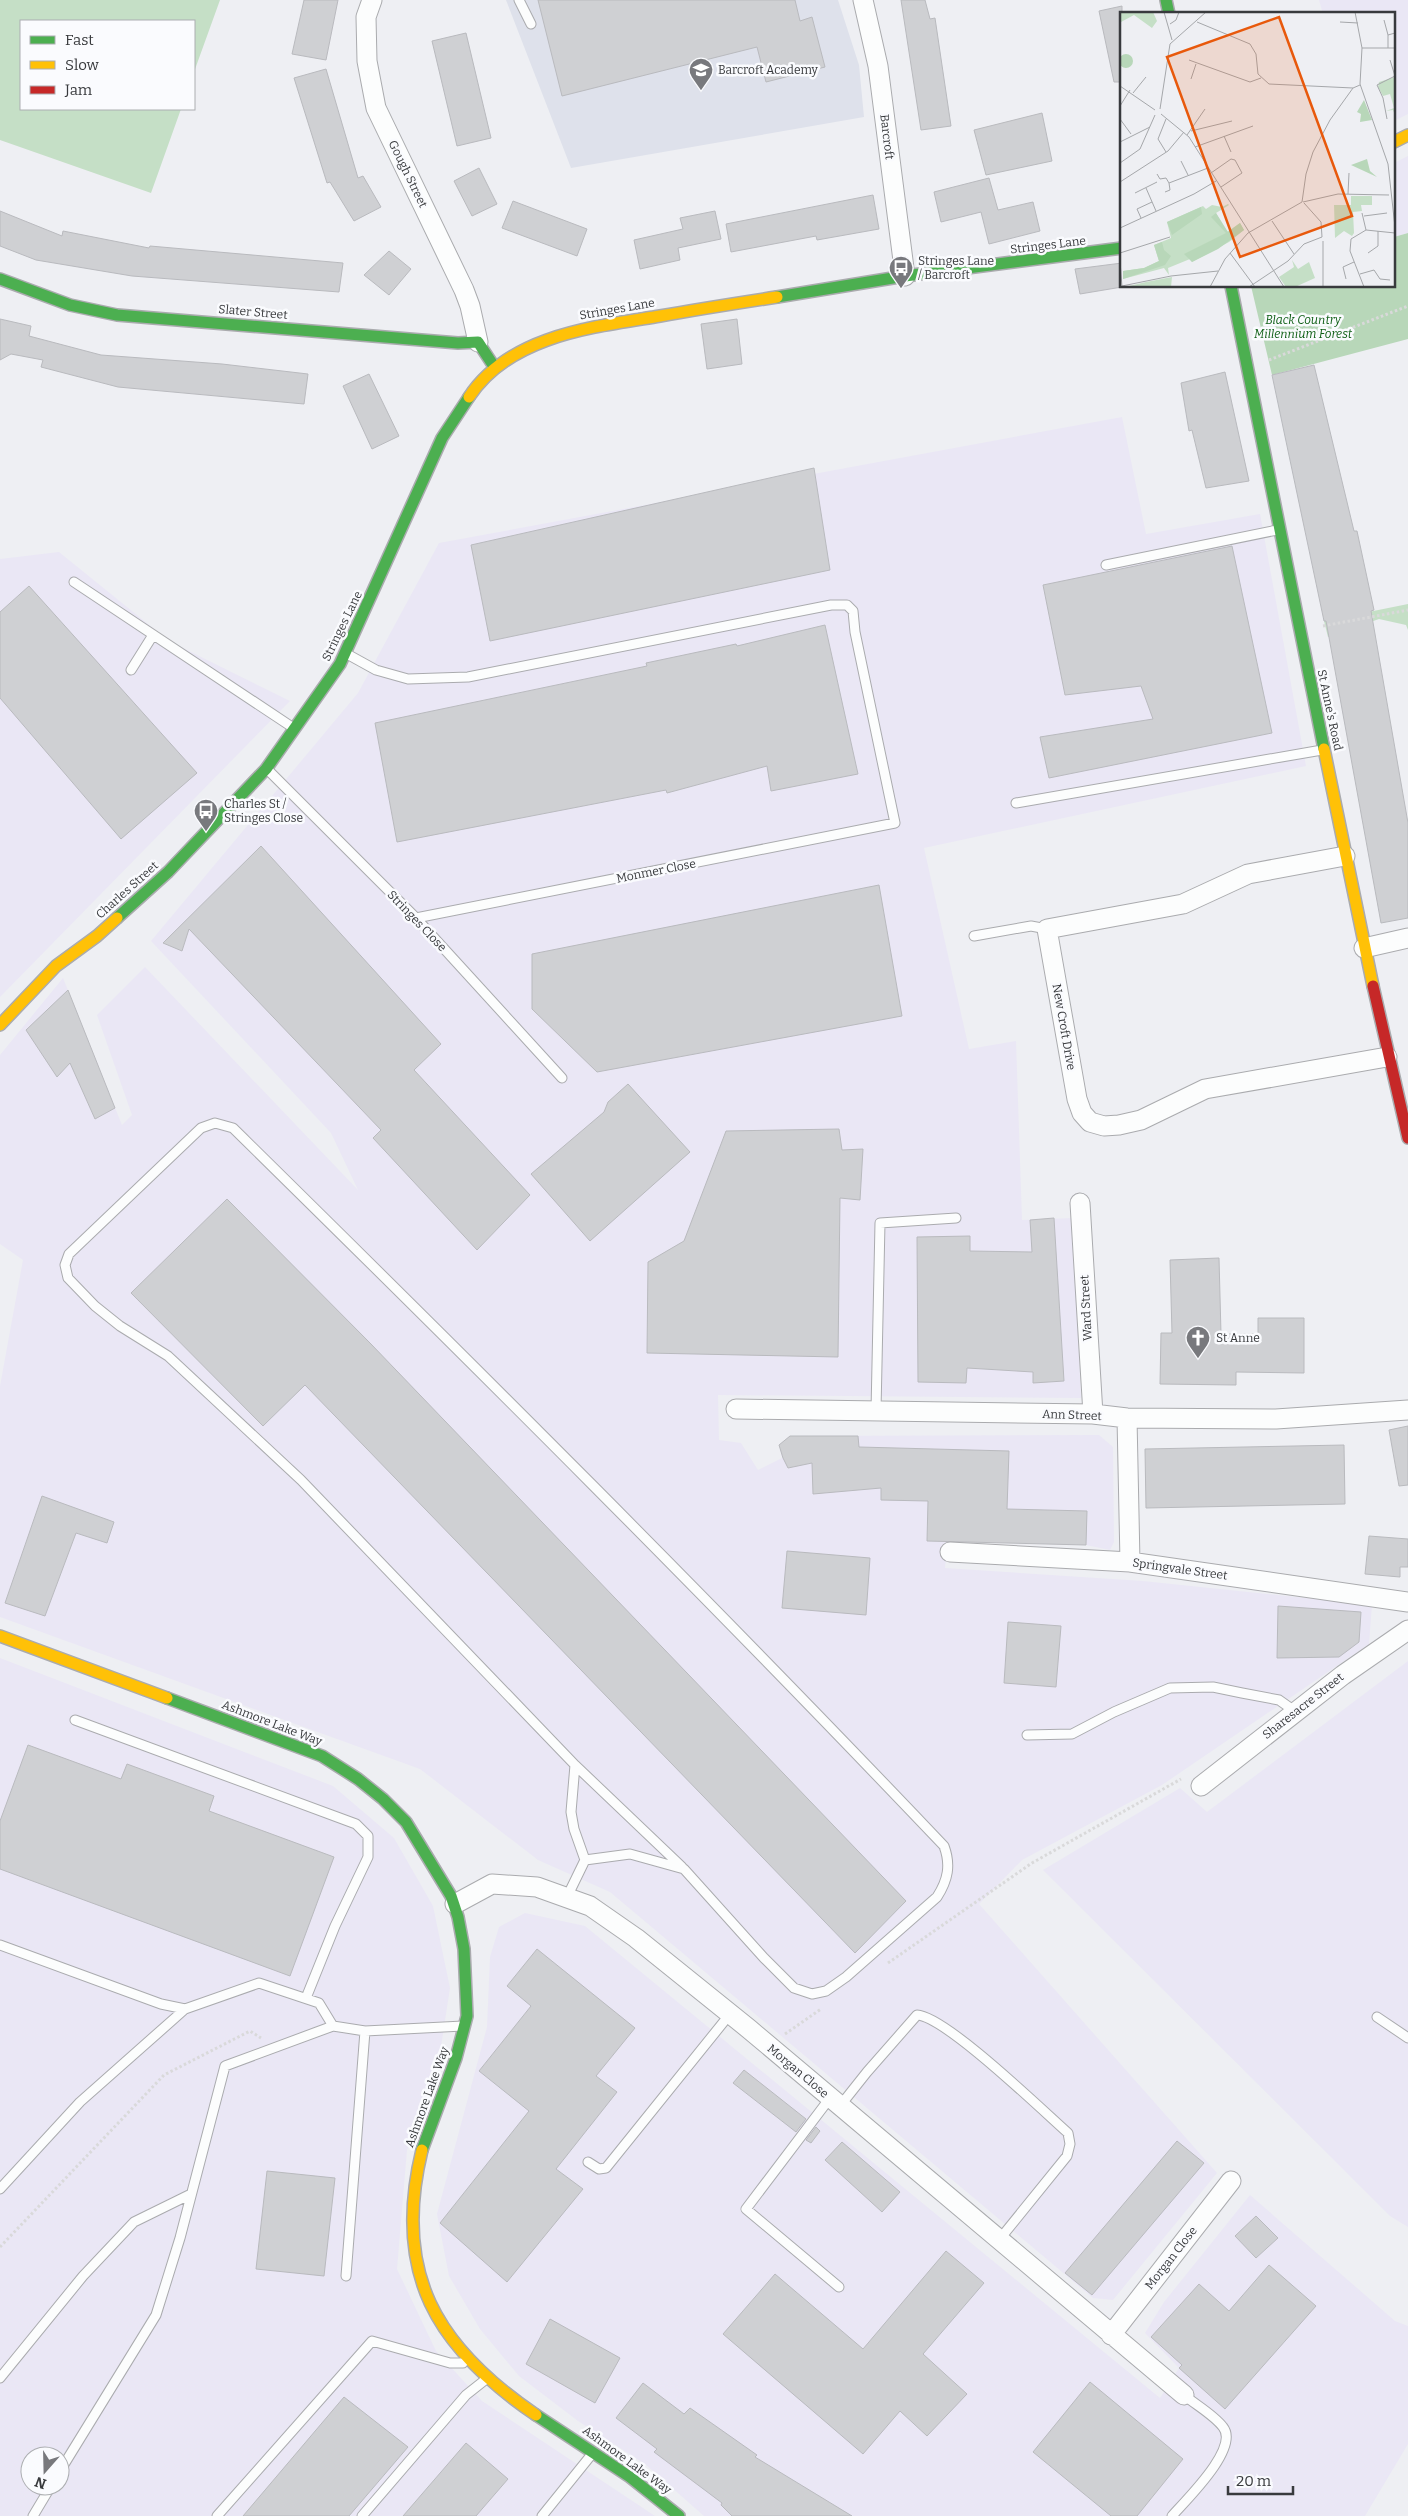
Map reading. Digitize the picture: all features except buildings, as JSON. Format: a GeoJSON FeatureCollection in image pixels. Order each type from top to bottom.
{"type":"FeatureCollection","features":[{"type":"Feature","properties":{"kind":"street","name":"Gough Street"},"geometry":{"type":"LineString","coordinates":[[372,0],[366,17],[366,61],[376,108],[464,290],[470,306],[478,342]]}},
{"type":"Feature","properties":{"kind":"street","name":"Barcroft"},"geometry":{"type":"LineString","coordinates":[[863,0],[878,66],[905,276]]}},
{"type":"Feature","properties":{"kind":"street"},"geometry":{"type":"LineString","coordinates":[[1396,141],[1408,135]]}},
{"type":"Feature","properties":{"kind":"street","name":"Stringes Lane"},"geometry":{"type":"LineString","coordinates":[[266,769],[340,664],[442,438],[477,385],[495,368],[542,342],[585,328],[905,276],[1120,248]]}},
{"type":"Feature","properties":{"kind":"street","name":"Slater Street"},"geometry":{"type":"LineString","coordinates":[[0,279],[70,305],[117,315],[458,343],[478,342]]}},
{"type":"Feature","properties":{"kind":"street","name":"St Anne's Road"},"geometry":{"type":"LineString","coordinates":[[1232,288],[1277,530],[1387,1057],[1405,1114],[1408,1138]]}},
{"type":"Feature","properties":{"kind":"street"},"geometry":{"type":"LineString","coordinates":[[478,342],[495,368]]}},
{"type":"Feature","properties":{"kind":"street","name":"Charles Street"},"geometry":{"type":"LineString","coordinates":[[0,1025],[56,966],[97,936],[168,872],[266,769]]}},
{"type":"Feature","properties":{"kind":"street"},"geometry":{"type":"LineString","coordinates":[[1047,929],[1183,904],[1248,874],[1345,856]]}},
{"type":"Feature","properties":{"kind":"street","name":"New Croft Drive"},"geometry":{"type":"LineString","coordinates":[[1047,929],[1077,1099],[1082,1113],[1090,1122],[1104,1126],[1119,1125],[1141,1120],[1205,1089],[1387,1057]]}},
{"type":"Feature","properties":{"kind":"street"},"geometry":{"type":"LineString","coordinates":[[1364,948],[1408,938]]}},
{"type":"Feature","properties":{"kind":"street","name":"Ward Street"},"geometry":{"type":"LineString","coordinates":[[1080,1203],[1093,1414]]}},
{"type":"Feature","properties":{"kind":"street","name":"Ann Street"},"geometry":{"type":"LineString","coordinates":[[736,1409],[1093,1414],[1127,1418],[1276,1419],[1408,1410]]}},
{"type":"Feature","properties":{"kind":"street"},"geometry":{"type":"LineString","coordinates":[[1127,1418],[1130,1562]]}},
{"type":"Feature","properties":{"kind":"street","name":"Springvale Street"},"geometry":{"type":"LineString","coordinates":[[950,1552],[1130,1562],[1408,1602]]}},
{"type":"Feature","properties":{"kind":"street","name":"Sharesacre Street"},"geometry":{"type":"LineString","coordinates":[[1201,1786],[1343,1675],[1408,1630]]}},
{"type":"Feature","properties":{"kind":"street","name":"Ashmore Lake Way"},"geometry":{"type":"LineString","coordinates":[[0,1636],[322,1756],[351,1774],[392,1806],[416,1836],[455,1904],[466,1967],[466,2026],[451,2077],[424,2143],[413,2189],[414,2254],[425,2293],[441,2326],[471,2364],[504,2392],[626,2473],[679,2516]]}},
{"type":"Feature","properties":{"kind":"street","name":"Morgan Close"},"geometry":{"type":"LineString","coordinates":[[455,1904],[492,1884],[537,1887],[590,1906],[636,1938],[730,2014],[1184,2395]]}},
{"type":"Feature","properties":{"kind":"street","name":"Morgan Close"},"geometry":{"type":"LineString","coordinates":[[1111,2335],[1231,2181]]}},
{"type":"Feature","properties":{"kind":"lane"},"geometry":{"type":"LineString","coordinates":[[519,0],[531,24]]}},
{"type":"Feature","properties":{"kind":"lane"},"geometry":{"type":"LineString","coordinates":[[1106,565],[1277,530]]}},
{"type":"Feature","properties":{"kind":"lane"},"geometry":{"type":"LineString","coordinates":[[74,582],[295,729]]}},
{"type":"Feature","properties":{"kind":"lane","name":"Monmer Close"},"geometry":{"type":"LineString","coordinates":[[345,653],[376,670],[408,679],[468,677],[832,605],[847,605],[853,611],[855,632],[895,823],[416,918]]}},
{"type":"Feature","properties":{"kind":"lane"},"geometry":{"type":"LineString","coordinates":[[131,670],[153,635]]}},
{"type":"Feature","properties":{"kind":"lane"},"geometry":{"type":"LineString","coordinates":[[1016,803],[1324,750]]}},
{"type":"Feature","properties":{"kind":"lane","name":"Stringes Close"},"geometry":{"type":"LineString","coordinates":[[266,769],[416,918],[562,1078]]}},
{"type":"Feature","properties":{"kind":"lane"},"geometry":{"type":"LineString","coordinates":[[974,936],[1031,926],[1047,929]]}},
{"type":"Feature","properties":{"kind":"lane"},"geometry":{"type":"LineString","coordinates":[[214,1123],[233,1128],[400,1292],[854,1751],[944,1846],[949,1859],[945,1885],[937,1897],[846,1977],[826,1991],[812,1994],[794,1988],[684,1869],[575,1765],[301,1480],[168,1356],[120,1326],[95,1306],[68,1278],[66,1265],[69,1254],[202,1128],[214,1123]]}},
{"type":"Feature","properties":{"kind":"lane"},"geometry":{"type":"LineString","coordinates":[[876,1411],[880,1223],[956,1218]]}},
{"type":"Feature","properties":{"kind":"lane"},"geometry":{"type":"LineString","coordinates":[[1027,1735],[1072,1734],[1114,1712],[1170,1688],[1213,1688],[1279,1700],[1296,1712]]}},
{"type":"Feature","properties":{"kind":"lane"},"geometry":{"type":"LineString","coordinates":[[75,1720],[356,1824],[368,1836],[368,1857],[335,1926],[306,1998]]}},
{"type":"Feature","properties":{"kind":"lane"},"geometry":{"type":"LineString","coordinates":[[567,1898],[584,1860],[574,1829],[571,1812],[575,1765]]}},
{"type":"Feature","properties":{"kind":"lane"},"geometry":{"type":"LineString","coordinates":[[584,1860],[630,1854],[684,1869]]}},
{"type":"Feature","properties":{"kind":"lane"},"geometry":{"type":"LineString","coordinates":[[0,1945],[161,2004],[185,2009]]}},
{"type":"Feature","properties":{"kind":"lane"},"geometry":{"type":"LineString","coordinates":[[0,2189],[80,2102],[185,2009],[259,1983],[319,2003],[333,2026]]}},
{"type":"Feature","properties":{"kind":"lane"},"geometry":{"type":"LineString","coordinates":[[588,2162],[599,2169],[606,2168],[730,2014]]}},
{"type":"Feature","properties":{"kind":"lane"},"geometry":{"type":"LineString","coordinates":[[839,2286],[746,2209],[835,2102],[867,2072],[917,2015],[927,2016],[950,2030],[1068,2133],[1070,2144],[1067,2156],[999,2240]]}},
{"type":"Feature","properties":{"kind":"lane"},"geometry":{"type":"LineString","coordinates":[[1377,2017],[1408,2038]]}},
{"type":"Feature","properties":{"kind":"lane"},"geometry":{"type":"LineString","coordinates":[[70,2455],[156,2315],[192,2194],[225,2066],[333,2026],[364,2031],[466,2026]]}},
{"type":"Feature","properties":{"kind":"lane"},"geometry":{"type":"LineString","coordinates":[[346,2276],[364,2031]]}},
{"type":"Feature","properties":{"kind":"lane"},"geometry":{"type":"LineString","coordinates":[[0,2378],[83,2276],[134,2222],[192,2194]]}},
{"type":"Feature","properties":{"kind":"lane"},"geometry":{"type":"LineString","coordinates":[[217,2516],[372,2341],[450,2363],[471,2364]]}},
{"type":"Feature","properties":{"kind":"lane"},"geometry":{"type":"LineString","coordinates":[[362,2516],[466,2395],[488,2378]]}},
{"type":"Feature","properties":{"kind":"lane"},"geometry":{"type":"LineString","coordinates":[[1172,2516],[1215,2465],[1227,2444],[1227,2435],[1224,2427],[1184,2395]]}},
{"type":"Feature","properties":{"kind":"lane"},"geometry":{"type":"LineString","coordinates":[[542,2516],[594,2452]]}},
{"type":"Feature","properties":{"kind":"lane"},"geometry":{"type":"LineString","coordinates":[[33,2516],[45,2496]]}},
{"type":"Feature","properties":{"kind":"path"},"geometry":{"type":"LineString","coordinates":[[1246,368],[1408,306]]}},
{"type":"Feature","properties":{"kind":"path"},"geometry":{"type":"LineString","coordinates":[[1299,631],[1408,610]]}},
{"type":"Feature","properties":{"kind":"path"},"geometry":{"type":"LineString","coordinates":[[880,1968],[1032,1863],[1190,1775],[1201,1786]]}},
{"type":"Feature","properties":{"kind":"path"},"geometry":{"type":"LineString","coordinates":[[768,2046],[824,2007]]}},
{"type":"Feature","properties":{"kind":"path"},"geometry":{"type":"LineString","coordinates":[[0,2246],[164,2075],[250,2031],[276,2047]]}},
{"type":"Feature","properties":{"kind":"shaded area","name":"Barcroft Academy"},"geometry":{"type":"Polygon","coordinates":[[[506,0],[838,0],[859,65],[864,117],[571,168],[506,0]]]}},
{"type":"Feature","properties":{"kind":"shaded area"},"geometry":{"type":"Polygon","coordinates":[[[1319,0],[1408,0],[1408,114],[1396,120],[1396,12],[1322,12],[1319,0]]]}},
{"type":"Feature","properties":{"kind":"shaded area"},"geometry":{"type":"Polygon","coordinates":[[[1408,156],[1408,233],[1396,236],[1396,162],[1408,156]]]}},
{"type":"Feature","properties":{"kind":"shaded area"},"geometry":{"type":"Polygon","coordinates":[[[1122,417],[1146,534],[1260,514],[1306,766],[924,848],[969,1049],[1016,1041],[1022,1220],[1073,1218],[1081,1398],[718,1395],[719,1440],[741,1443],[758,1470],[782,1458],[779,1445],[790,1436],[1099,1435],[1113,1447],[1114,1542],[1110,1550],[1086,1545],[947,1541],[945,1568],[1143,1581],[1372,1605],[1369,1644],[1162,1785],[1022,1860],[979,1904],[1217,2173],[1113,2300],[1093,2298],[610,1892],[538,1860],[420,1769],[0,1617],[0,1386],[23,1260],[0,1244],[0,1055],[63,978],[122,1125],[132,1115],[97,1015],[145,967],[358,1190],[331,1133],[151,941],[358,693],[439,543],[1122,417]]]}},
{"type":"Feature","properties":{"kind":"shaded area"},"geometry":{"type":"Polygon","coordinates":[[[59,552],[169,641],[290,701],[0,997],[0,559],[59,552]]]}},
{"type":"Feature","properties":{"kind":"shaded area"},"geometry":{"type":"Polygon","coordinates":[[[0,1658],[333,1786],[394,1838],[433,1906],[450,1988],[438,2066],[407,2150],[397,2269],[436,2351],[482,2401],[655,2516],[0,2516],[0,1658]]]}},
{"type":"Feature","properties":{"kind":"shaded area"},"geometry":{"type":"Polygon","coordinates":[[[1408,1661],[1408,2227],[1390,2216],[1043,1870],[1180,1788],[1207,1812],[1408,1661]]]}},
{"type":"Feature","properties":{"kind":"shaded area"},"geometry":{"type":"Polygon","coordinates":[[[525,1913],[585,1926],[1160,2398],[1179,2368],[1145,2333],[1164,2302],[1250,2195],[1395,2321],[1408,2326],[1408,2444],[1365,2516],[704,2516],[645,2464],[578,2421],[519,2376],[480,2329],[449,2276],[437,2214],[487,2027],[490,1957],[499,1927],[525,1913]]]}},
{"type":"Feature","properties":{"kind":"green space"},"geometry":{"type":"Polygon","coordinates":[[[0,0],[220,0],[195,69],[195,20],[20,20],[20,110],[181,110],[151,193],[0,140],[0,0]]]}},
{"type":"Feature","properties":{"kind":"green space","name":"Black Country Millennium Forest"},"geometry":{"type":"Polygon","coordinates":[[[1408,233],[1408,339],[1272,375],[1251,288],[1396,288],[1396,236],[1408,233]]]}},
{"type":"Feature","properties":{"kind":"green space"},"geometry":{"type":"Polygon","coordinates":[[[1408,604],[1408,630],[1406,625],[1379,619],[1328,637],[1324,621],[1408,604]]]}},
{"type":"Feature","properties":{"kind":"traffic: fast"},"geometry":{"type":"LineString","coordinates":[[1166,0],[1169,12]]}},
{"type":"Feature","properties":{"kind":"traffic: fast"},"geometry":{"type":"LineString","coordinates":[[777,297],[905,276],[1120,248]]}},
{"type":"Feature","properties":{"kind":"traffic: fast"},"geometry":{"type":"LineString","coordinates":[[0,279],[70,305],[117,315],[458,343],[478,342],[495,368]]}},
{"type":"Feature","properties":{"kind":"traffic: fast"},"geometry":{"type":"LineString","coordinates":[[1231,288],[1324,749]]}},
{"type":"Feature","properties":{"kind":"traffic: fast"},"geometry":{"type":"LineString","coordinates":[[117,918],[168,872],[266,769],[340,664],[442,438],[469,397]]}},
{"type":"Feature","properties":{"kind":"traffic: fast"},"geometry":{"type":"LineString","coordinates":[[167,1698],[322,1756],[358,1779],[383,1799],[406,1822],[451,1896],[458,1917],[464,1949],[467,2016],[456,2058],[422,2150]]}},
{"type":"Feature","properties":{"kind":"traffic: fast"},"geometry":{"type":"LineString","coordinates":[[536,2415],[630,2477],[679,2516]]}},
{"type":"Feature","properties":{"kind":"traffic: slow"},"geometry":{"type":"LineString","coordinates":[[1396,141],[1408,135]]}},
{"type":"Feature","properties":{"kind":"traffic: slow"},"geometry":{"type":"LineString","coordinates":[[469,397],[486,376],[507,360],[530,347],[555,337],[608,325],[777,297]]}},
{"type":"Feature","properties":{"kind":"traffic: slow"},"geometry":{"type":"LineString","coordinates":[[1324,749],[1373,986]]}},
{"type":"Feature","properties":{"kind":"traffic: slow"},"geometry":{"type":"LineString","coordinates":[[0,1025],[56,966],[97,936],[117,918]]}},
{"type":"Feature","properties":{"kind":"traffic: slow"},"geometry":{"type":"LineString","coordinates":[[0,1636],[167,1698]]}},
{"type":"Feature","properties":{"kind":"traffic: slow"},"geometry":{"type":"LineString","coordinates":[[422,2150],[414,2194],[413,2234],[419,2270],[430,2303],[448,2334],[472,2362],[501,2389],[536,2415]]}},
{"type":"Feature","properties":{"kind":"traffic: jam"},"geometry":{"type":"LineString","coordinates":[[1373,986],[1408,1138]]}},
{"type":"Feature","properties":{"kind":"place","name":"Barcroft Academy"},"geometry":{"type":"Point","coordinates":[701,91]}},
{"type":"Feature","properties":{"kind":"place","name":"Stringes Lane / Barcroft"},"geometry":{"type":"Point","coordinates":[901,289]}},
{"type":"Feature","properties":{"kind":"place","name":"Charles St / Stringes Close"},"geometry":{"type":"Point","coordinates":[206,832]}},
{"type":"Feature","properties":{"kind":"place","name":"St Anne"},"geometry":{"type":"Point","coordinates":[1198,1359]}}]}
